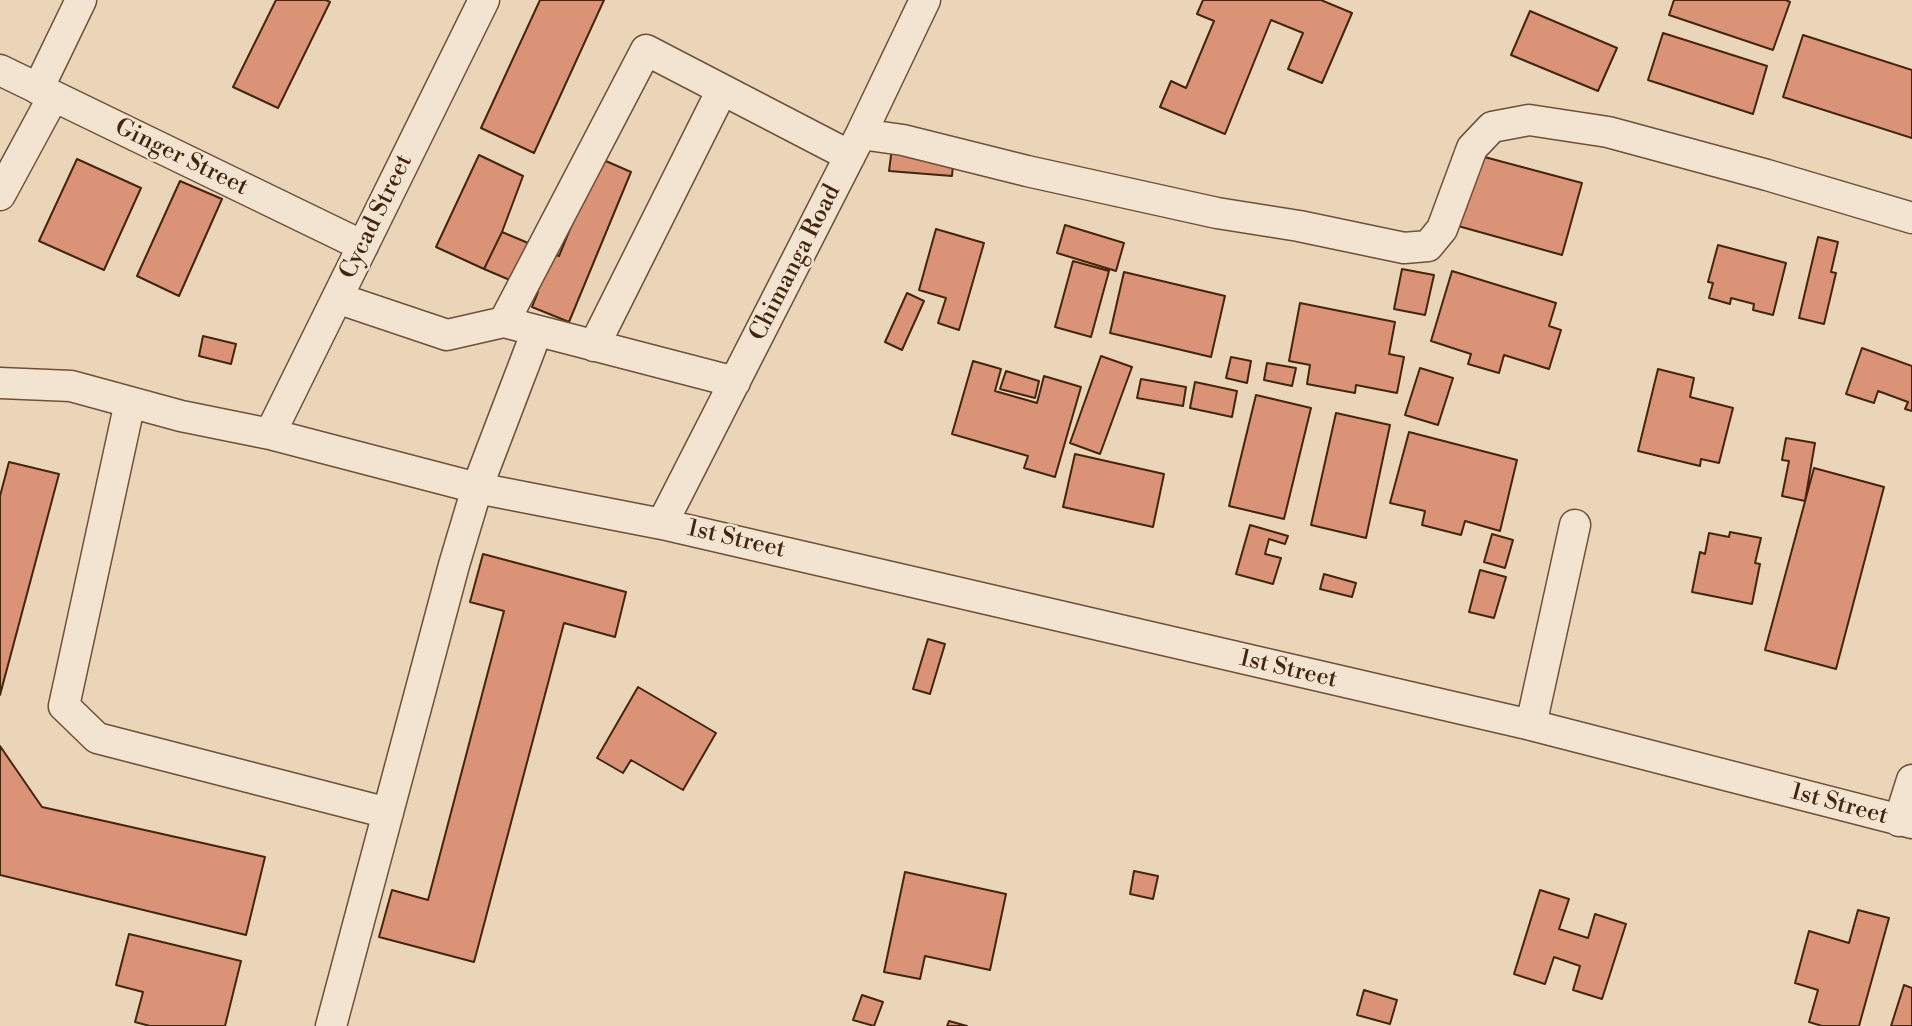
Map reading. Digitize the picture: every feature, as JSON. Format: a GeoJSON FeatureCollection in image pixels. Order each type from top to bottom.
{"type":"FeatureCollection","features":[{"type":"Feature","properties":{"kind":"street"},"geometry":{"type":"LineString","coordinates":[[0,195],[45,93],[81,0]]}},
{"type":"Feature","properties":{"kind":"street","name":"Cycad Street"},"geometry":{"type":"LineString","coordinates":[[270,434],[484,0]]}},
{"type":"Feature","properties":{"kind":"street","name":"Chimanga Road"},"geometry":{"type":"LineString","coordinates":[[663,524],[856,145],[925,0]]}},
{"type":"Feature","properties":{"kind":"street"},"geometry":{"type":"LineString","coordinates":[[504,322],[646,50],[722,90],[856,145],[903,141],[1217,213],[1299,226],[1404,248],[1427,246],[1442,229],[1472,149],[1492,127],[1529,120],[1608,132],[1912,218]]}},
{"type":"Feature","properties":{"kind":"street","name":"Ginger Street"},"geometry":{"type":"LineString","coordinates":[[0,70],[363,246]]}},
{"type":"Feature","properties":{"kind":"street"},"geometry":{"type":"LineString","coordinates":[[594,346],[722,90]]}},
{"type":"Feature","properties":{"kind":"street"},"geometry":{"type":"LineString","coordinates":[[337,298],[447,335],[504,322],[735,382]]}},
{"type":"Feature","properties":{"kind":"street"},"geometry":{"type":"LineString","coordinates":[[331,1026],[454,565],[477,488],[537,331]]}},
{"type":"Feature","properties":{"kind":"street","name":"1st Street"},"geometry":{"type":"LineString","coordinates":[[0,383],[71,386],[181,416],[270,434],[477,488],[663,524],[1531,726],[1905,822]]}},
{"type":"Feature","properties":{"kind":"street"},"geometry":{"type":"LineString","coordinates":[[130,402],[64,706],[97,738],[388,813]]}},
{"type":"Feature","properties":{"kind":"street"},"geometry":{"type":"LineString","coordinates":[[1531,726],[1575,525]]}},
{"type":"Feature","properties":{"kind":"street"},"geometry":{"type":"LineString","coordinates":[[1905,822],[1912,780]]}},
{"type":"Feature","properties":{"kind":"building"},"geometry":{"type":"Polygon","coordinates":[[[276,0],[330,2],[278,108],[233,87],[276,0]]]}},
{"type":"Feature","properties":{"kind":"building"},"geometry":{"type":"Polygon","coordinates":[[[540,0],[604,0],[534,153],[481,128],[540,0]]]}},
{"type":"Feature","properties":{"kind":"building"},"geometry":{"type":"Polygon","coordinates":[[[1203,0],[1321,0],[1352,13],[1322,83],[1288,69],[1303,33],[1271,20],[1225,134],[1160,107],[1171,81],[1186,88],[1214,21],[1197,14],[1203,0]]]}},
{"type":"Feature","properties":{"kind":"building"},"geometry":{"type":"Polygon","coordinates":[[[1674,0],[1790,2],[1773,50],[1669,15],[1674,0]]]}},
{"type":"Feature","properties":{"kind":"building"},"geometry":{"type":"Polygon","coordinates":[[[1530,11],[1617,48],[1598,91],[1511,55],[1530,11]]]}},
{"type":"Feature","properties":{"kind":"building"},"geometry":{"type":"Polygon","coordinates":[[[1663,33],[1767,66],[1753,114],[1648,80],[1663,33]]]}},
{"type":"Feature","properties":{"kind":"building"},"geometry":{"type":"Polygon","coordinates":[[[1803,35],[1912,70],[1912,138],[1783,97],[1803,35]]]}},
{"type":"Feature","properties":{"kind":"building"},"geometry":{"type":"Polygon","coordinates":[[[892,148],[954,155],[952,176],[889,171],[892,148]]]}},
{"type":"Feature","properties":{"kind":"building"},"geometry":{"type":"Polygon","coordinates":[[[479,155],[523,176],[502,232],[484,269],[436,247],[479,155]]]}},
{"type":"Feature","properties":{"kind":"building"},"geometry":{"type":"Polygon","coordinates":[[[1477,155],[1582,183],[1562,255],[1458,226],[1477,155]]]}},
{"type":"Feature","properties":{"kind":"building"},"geometry":{"type":"Polygon","coordinates":[[[599,158],[631,172],[569,322],[532,307],[538,292],[484,269],[502,232],[559,256],[599,158]]]}},
{"type":"Feature","properties":{"kind":"building"},"geometry":{"type":"Polygon","coordinates":[[[77,159],[141,188],[104,270],[39,241],[77,159]]]}},
{"type":"Feature","properties":{"kind":"building"},"geometry":{"type":"Polygon","coordinates":[[[180,181],[222,199],[179,296],[137,276],[180,181]]]}},
{"type":"Feature","properties":{"kind":"building"},"geometry":{"type":"Polygon","coordinates":[[[1065,225],[1124,243],[1116,271],[1057,253],[1065,225]]]}},
{"type":"Feature","properties":{"kind":"building"},"geometry":{"type":"Polygon","coordinates":[[[936,229],[984,243],[959,330],[938,323],[946,298],[919,290],[936,229]]]}},
{"type":"Feature","properties":{"kind":"building"},"geometry":{"type":"Polygon","coordinates":[[[1818,237],[1838,242],[1831,272],[1836,273],[1824,324],[1799,318],[1818,237]]]}},
{"type":"Feature","properties":{"kind":"building"},"geometry":{"type":"Polygon","coordinates":[[[1718,245],[1786,263],[1773,315],[1753,310],[1754,304],[1731,298],[1730,304],[1709,298],[1713,283],[1708,282],[1718,245]]]}},
{"type":"Feature","properties":{"kind":"building"},"geometry":{"type":"Polygon","coordinates":[[[1073,261],[1109,271],[1091,337],[1055,327],[1073,261]]]}},
{"type":"Feature","properties":{"kind":"building"},"geometry":{"type":"Polygon","coordinates":[[[1402,269],[1434,275],[1425,315],[1394,309],[1402,269]]]}},
{"type":"Feature","properties":{"kind":"building"},"geometry":{"type":"Polygon","coordinates":[[[1452,271],[1556,303],[1549,326],[1561,330],[1549,369],[1504,355],[1499,373],[1468,364],[1471,354],[1431,341],[1452,271]]]}},
{"type":"Feature","properties":{"kind":"building"},"geometry":{"type":"Polygon","coordinates":[[[1124,272],[1225,296],[1211,357],[1110,333],[1124,272]]]}},
{"type":"Feature","properties":{"kind":"building"},"geometry":{"type":"Polygon","coordinates":[[[907,293],[924,301],[902,350],[885,342],[907,293]]]}},
{"type":"Feature","properties":{"kind":"building"},"geometry":{"type":"Polygon","coordinates":[[[1300,303],[1395,322],[1389,354],[1404,357],[1397,393],[1356,385],[1355,393],[1307,384],[1310,365],[1289,361],[1300,303]]]}},
{"type":"Feature","properties":{"kind":"building"},"geometry":{"type":"Polygon","coordinates":[[[203,336],[236,344],[231,364],[199,356],[203,336]]]}},
{"type":"Feature","properties":{"kind":"building"},"geometry":{"type":"Polygon","coordinates":[[[1862,348],[1912,366],[1912,411],[1905,409],[1908,402],[1878,391],[1874,403],[1846,394],[1862,348]]]}},
{"type":"Feature","properties":{"kind":"building"},"geometry":{"type":"Polygon","coordinates":[[[1101,356],[1132,367],[1100,454],[1070,443],[1101,356]]]}},
{"type":"Feature","properties":{"kind":"building"},"geometry":{"type":"Polygon","coordinates":[[[1231,357],[1251,361],[1247,383],[1226,378],[1231,357]]]}},
{"type":"Feature","properties":{"kind":"building"},"geometry":{"type":"Polygon","coordinates":[[[973,361],[1001,369],[995,391],[1037,403],[1044,376],[1081,387],[1055,477],[1024,468],[1028,456],[952,434],[973,361]]]}},
{"type":"Feature","properties":{"kind":"building"},"geometry":{"type":"Polygon","coordinates":[[[1267,363],[1296,368],[1292,386],[1264,380],[1267,363]]]}},
{"type":"Feature","properties":{"kind":"building"},"geometry":{"type":"Polygon","coordinates":[[[1420,368],[1453,378],[1438,425],[1405,415],[1420,368]]]}},
{"type":"Feature","properties":{"kind":"building"},"geometry":{"type":"Polygon","coordinates":[[[1658,369],[1694,378],[1690,397],[1733,408],[1719,463],[1701,459],[1700,466],[1638,451],[1658,369]]]}},
{"type":"Feature","properties":{"kind":"building"},"geometry":{"type":"Polygon","coordinates":[[[1006,371],[1039,381],[1035,398],[1000,389],[1006,371]]]}},
{"type":"Feature","properties":{"kind":"building"},"geometry":{"type":"Polygon","coordinates":[[[1141,379],[1186,387],[1183,406],[1137,398],[1141,379]]]}},
{"type":"Feature","properties":{"kind":"building"},"geometry":{"type":"Polygon","coordinates":[[[1195,382],[1237,391],[1232,417],[1190,408],[1195,382]]]}},
{"type":"Feature","properties":{"kind":"building"},"geometry":{"type":"Polygon","coordinates":[[[1256,395],[1311,408],[1284,519],[1229,506],[1256,395]]]}},
{"type":"Feature","properties":{"kind":"building"},"geometry":{"type":"Polygon","coordinates":[[[1336,413],[1390,425],[1366,538],[1311,525],[1336,413]]]}},
{"type":"Feature","properties":{"kind":"building"},"geometry":{"type":"Polygon","coordinates":[[[1409,432],[1517,460],[1500,531],[1465,521],[1461,535],[1422,525],[1425,511],[1390,503],[1409,432]]]}},
{"type":"Feature","properties":{"kind":"building"},"geometry":{"type":"Polygon","coordinates":[[[1786,438],[1815,443],[1805,501],[1782,496],[1789,461],[1782,460],[1786,438]]]}},
{"type":"Feature","properties":{"kind":"building"},"geometry":{"type":"Polygon","coordinates":[[[1075,454],[1164,474],[1153,527],[1063,507],[1075,454]]]}},
{"type":"Feature","properties":{"kind":"building"},"geometry":{"type":"Polygon","coordinates":[[[9,462],[59,474],[0,695],[0,496],[9,462]]]}},
{"type":"Feature","properties":{"kind":"building"},"geometry":{"type":"Polygon","coordinates":[[[1814,468],[1884,487],[1836,669],[1765,650],[1814,468]]]}},
{"type":"Feature","properties":{"kind":"building"},"geometry":{"type":"Polygon","coordinates":[[[1250,525],[1288,536],[1285,544],[1269,539],[1265,554],[1281,558],[1273,584],[1236,574],[1250,525]]]}},
{"type":"Feature","properties":{"kind":"building"},"geometry":{"type":"Polygon","coordinates":[[[1730,532],[1761,538],[1755,563],[1760,564],[1752,604],[1692,592],[1700,552],[1705,554],[1709,533],[1729,537],[1730,532]]]}},
{"type":"Feature","properties":{"kind":"building"},"geometry":{"type":"Polygon","coordinates":[[[1492,534],[1513,540],[1505,568],[1484,562],[1492,534]]]}},
{"type":"Feature","properties":{"kind":"building"},"geometry":{"type":"Polygon","coordinates":[[[483,554],[626,592],[615,637],[564,623],[474,962],[379,937],[392,890],[428,900],[504,611],[470,602],[483,554]]]}},
{"type":"Feature","properties":{"kind":"building"},"geometry":{"type":"Polygon","coordinates":[[[1480,570],[1506,577],[1494,618],[1469,612],[1480,570]]]}},
{"type":"Feature","properties":{"kind":"building"},"geometry":{"type":"Polygon","coordinates":[[[1324,574],[1356,583],[1352,597],[1320,589],[1324,574]]]}},
{"type":"Feature","properties":{"kind":"building"},"geometry":{"type":"Polygon","coordinates":[[[928,639],[945,644],[930,694],[913,689],[928,639]]]}},
{"type":"Feature","properties":{"kind":"building"},"geometry":{"type":"Polygon","coordinates":[[[638,687],[716,733],[683,790],[631,760],[623,773],[597,758],[638,687]]]}},
{"type":"Feature","properties":{"kind":"building"},"geometry":{"type":"Polygon","coordinates":[[[0,746],[42,807],[265,857],[246,935],[0,875],[0,746]]]}},
{"type":"Feature","properties":{"kind":"building"},"geometry":{"type":"Polygon","coordinates":[[[1134,871],[1158,876],[1153,899],[1130,894],[1134,871]]]}},
{"type":"Feature","properties":{"kind":"building"},"geometry":{"type":"Polygon","coordinates":[[[905,872],[1006,894],[990,970],[925,956],[920,979],[884,972],[905,872]]]}},
{"type":"Feature","properties":{"kind":"building"},"geometry":{"type":"Polygon","coordinates":[[[1540,890],[1569,899],[1559,929],[1588,938],[1595,914],[1626,924],[1602,999],[1573,990],[1580,966],[1554,957],[1545,984],[1514,974],[1540,890]]]}},
{"type":"Feature","properties":{"kind":"building"},"geometry":{"type":"Polygon","coordinates":[[[1858,910],[1889,918],[1859,1026],[1822,1026],[1809,1022],[1818,990],[1795,983],[1809,931],[1849,943],[1858,910]]]}},
{"type":"Feature","properties":{"kind":"building"},"geometry":{"type":"Polygon","coordinates":[[[129,934],[241,961],[225,1026],[150,1026],[135,1022],[143,992],[116,985],[129,934]]]}},
{"type":"Feature","properties":{"kind":"building"},"geometry":{"type":"Polygon","coordinates":[[[1904,985],[1912,988],[1912,1026],[1891,1026],[1904,985]]]}},
{"type":"Feature","properties":{"kind":"building"},"geometry":{"type":"Polygon","coordinates":[[[1364,990],[1397,1000],[1390,1024],[1357,1015],[1364,990]]]}},
{"type":"Feature","properties":{"kind":"building"},"geometry":{"type":"Polygon","coordinates":[[[862,995],[883,1002],[874,1026],[853,1020],[862,995]]]}},
{"type":"Feature","properties":{"kind":"building"},"geometry":{"type":"Polygon","coordinates":[[[949,1021],[967,1026],[947,1026],[949,1021]]]}}]}
